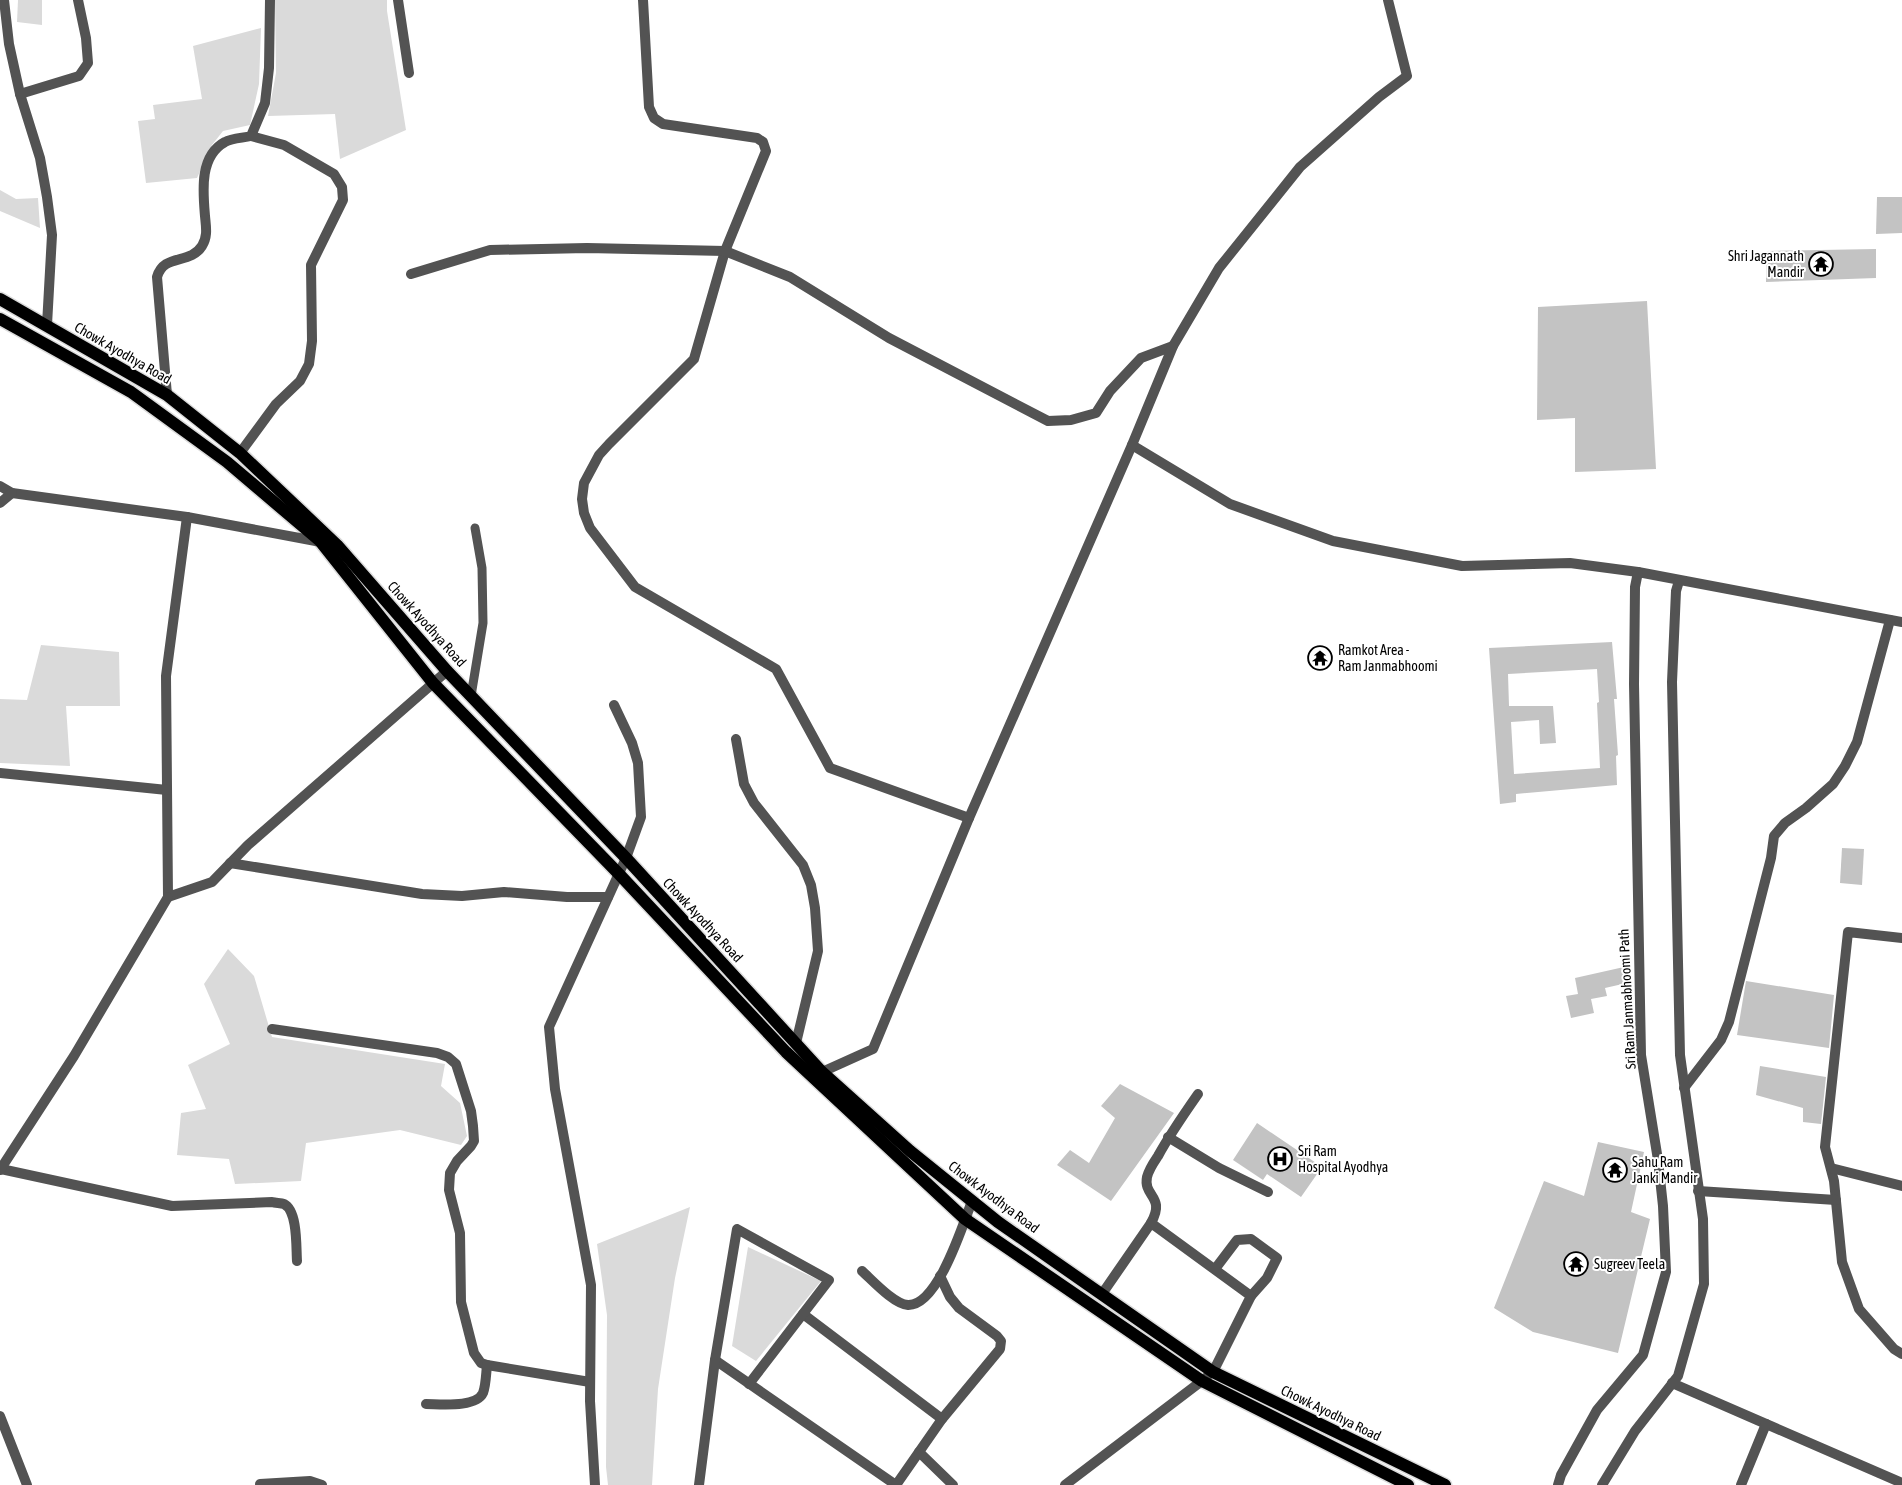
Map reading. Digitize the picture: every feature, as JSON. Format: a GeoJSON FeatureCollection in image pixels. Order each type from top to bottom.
{"type":"FeatureCollection","features":[{"type":"Feature","properties":{"kind":"main road","name":"Chowk Ayodhya Road"},"geometry":{"type":"LineString","coordinates":[[0,299],[167,395],[240,453],[336,545],[447,670],[626,858],[822,1072],[910,1151],[998,1222],[1213,1372],[1445,1485]]}},
{"type":"Feature","properties":{"kind":"main road"},"geometry":{"type":"LineString","coordinates":[[0,319],[131,392],[227,462],[320,542],[433,683],[619,874],[786,1052],[965,1220],[1202,1381],[1408,1485]]}},
{"type":"Feature","properties":{"kind":"street"},"geometry":{"type":"LineString","coordinates":[[4,0],[9,44],[20,94],[40,158],[52,235],[47,325]]}},
{"type":"Feature","properties":{"kind":"street"},"geometry":{"type":"LineString","coordinates":[[20,94],[79,76],[88,63],[86,38],[78,0]]}},
{"type":"Feature","properties":{"kind":"street"},"geometry":{"type":"LineString","coordinates":[[251,136],[265,102],[269,68],[270,0]]}},
{"type":"Feature","properties":{"kind":"street"},"geometry":{"type":"LineString","coordinates":[[398,0],[409,73]]}},
{"type":"Feature","properties":{"kind":"street"},"geometry":{"type":"LineString","coordinates":[[643,0],[649,107],[654,118],[663,124],[757,138],[763,142],[766,151],[725,251],[694,359],[598,455],[584,484],[582,499],[584,513],[590,528],[635,587],[776,669],[830,768],[969,818]]}},
{"type":"Feature","properties":{"kind":"street"},"geometry":{"type":"LineString","coordinates":[[822,1072],[873,1049],[969,818],[1132,445],[1173,346],[1219,268],[1300,167],[1379,97],[1407,76],[1388,0]]}},
{"type":"Feature","properties":{"kind":"street"},"geometry":{"type":"LineString","coordinates":[[167,395],[157,277],[160,268],[165,264],[194,254],[206,236],[204,175],[209,159],[225,142],[251,136],[284,145],[334,174],[342,187],[343,200],[311,265],[312,341],[310,364],[300,381],[276,404],[240,453]]}},
{"type":"Feature","properties":{"kind":"street"},"geometry":{"type":"LineString","coordinates":[[411,274],[490,250],[587,248],[725,251],[790,277],[889,338],[1048,421],[1071,420],[1096,413],[1110,391],[1141,358],[1173,346]]}},
{"type":"Feature","properties":{"kind":"street"},"geometry":{"type":"LineString","coordinates":[[1132,445],[1230,504],[1334,541],[1462,566],[1570,563],[1638,572],[1902,622]]}},
{"type":"Feature","properties":{"kind":"street"},"geometry":{"type":"LineString","coordinates":[[0,486],[12,493],[187,516],[336,545]]}},
{"type":"Feature","properties":{"kind":"street"},"geometry":{"type":"LineString","coordinates":[[0,503],[12,493]]}},
{"type":"Feature","properties":{"kind":"street"},"geometry":{"type":"LineString","coordinates":[[187,516],[166,676],[168,897],[74,1056],[0,1169],[172,1206],[272,1202],[284,1204],[290,1211],[295,1223],[297,1261]]}},
{"type":"Feature","properties":{"kind":"street","name":"Sri Ram Janmabhoomi Path"},"geometry":{"type":"LineString","coordinates":[[1558,1485],[1561,1475],[1597,1410],[1643,1355],[1666,1272],[1663,1206],[1659,1170],[1641,1055],[1634,684],[1635,587],[1638,572]]}},
{"type":"Feature","properties":{"kind":"street"},"geometry":{"type":"LineString","coordinates":[[1602,1485],[1635,1431],[1678,1376],[1704,1284],[1703,1219],[1680,1055],[1672,682],[1678,581]]}},
{"type":"Feature","properties":{"kind":"street"},"geometry":{"type":"LineString","coordinates":[[1684,1088],[1721,1040],[1729,1022],[1771,858],[1774,836],[1785,822],[1806,808],[1833,784],[1845,766],[1857,742],[1890,620]]}},
{"type":"Feature","properties":{"kind":"street"},"geometry":{"type":"LineString","coordinates":[[168,897],[212,882],[248,845],[447,670]]}},
{"type":"Feature","properties":{"kind":"street"},"geometry":{"type":"LineString","coordinates":[[595,1485],[590,1382],[590,1285],[555,1089],[549,1027],[619,874],[641,817],[638,763],[632,743],[614,705]]}},
{"type":"Feature","properties":{"kind":"street"},"geometry":{"type":"LineString","coordinates":[[736,739],[744,784],[754,803],[803,866],[811,885],[816,908],[818,951],[796,1043]]}},
{"type":"Feature","properties":{"kind":"street"},"geometry":{"type":"LineString","coordinates":[[0,773],[167,790]]}},
{"type":"Feature","properties":{"kind":"street"},"geometry":{"type":"LineString","coordinates":[[230,863],[422,894],[462,896],[504,892],[567,897],[608,897]]}},
{"type":"Feature","properties":{"kind":"street"},"geometry":{"type":"LineString","coordinates":[[1902,938],[1848,932],[1825,1147],[1831,1168],[1836,1200],[1842,1262],[1859,1309],[1894,1349],[1902,1354]]}},
{"type":"Feature","properties":{"kind":"street"},"geometry":{"type":"LineString","coordinates":[[272,1029],[437,1053],[448,1057],[456,1064],[471,1111],[474,1140],[450,1173],[449,1190],[460,1233],[461,1302],[474,1353],[481,1363],[488,1365],[590,1382]]}},
{"type":"Feature","properties":{"kind":"street"},"geometry":{"type":"LineString","coordinates":[[1102,1294],[1157,1213],[1157,1206],[1150,1192],[1147,1178],[1168,1137],[1198,1094]]}},
{"type":"Feature","properties":{"kind":"street"},"geometry":{"type":"LineString","coordinates":[[1168,1137],[1220,1168],[1268,1192]]}},
{"type":"Feature","properties":{"kind":"street"},"geometry":{"type":"LineString","coordinates":[[1831,1168],[1902,1186]]}},
{"type":"Feature","properties":{"kind":"street"},"geometry":{"type":"LineString","coordinates":[[1698,1191],[1836,1200]]}},
{"type":"Feature","properties":{"kind":"street"},"geometry":{"type":"LineString","coordinates":[[862,1271],[896,1300],[908,1305],[916,1303],[929,1293],[951,1256],[972,1201]]}},
{"type":"Feature","properties":{"kind":"street"},"geometry":{"type":"LineString","coordinates":[[1151,1224],[1251,1296]]}},
{"type":"Feature","properties":{"kind":"street"},"geometry":{"type":"LineString","coordinates":[[699,1485],[715,1360],[737,1229],[830,1280],[749,1384]]}},
{"type":"Feature","properties":{"kind":"street"},"geometry":{"type":"LineString","coordinates":[[1065,1485],[1213,1372],[1251,1296],[1267,1278],[1277,1258],[1251,1239],[1237,1240],[1214,1269]]}},
{"type":"Feature","properties":{"kind":"street"},"geometry":{"type":"LineString","coordinates":[[715,1360],[896,1485],[942,1419],[1000,1349],[1000,1341],[997,1336],[958,1308],[950,1297],[940,1276]]}},
{"type":"Feature","properties":{"kind":"street"},"geometry":{"type":"LineString","coordinates":[[803,1314],[942,1419]]}},
{"type":"Feature","properties":{"kind":"street"},"geometry":{"type":"LineString","coordinates":[[426,1404],[466,1404],[478,1400],[483,1393],[488,1365]]}},
{"type":"Feature","properties":{"kind":"street"},"geometry":{"type":"LineString","coordinates":[[1672,1383],[1902,1482]]}},
{"type":"Feature","properties":{"kind":"street"},"geometry":{"type":"LineString","coordinates":[[0,1416],[27,1485]]}},
{"type":"Feature","properties":{"kind":"street"},"geometry":{"type":"LineString","coordinates":[[1741,1485],[1766,1424]]}},
{"type":"Feature","properties":{"kind":"street"},"geometry":{"type":"LineString","coordinates":[[918,1452],[953,1485]]}},
{"type":"Feature","properties":{"kind":"street"},"geometry":{"type":"LineString","coordinates":[[260,1484],[310,1481],[322,1485]]}},
{"type":"Feature","properties":{"kind":"lane"},"geometry":{"type":"LineString","coordinates":[[471,696],[483,622],[482,568],[475,528]]}},
{"type":"Feature","properties":{"kind":"shaded area"},"geometry":{"type":"Polygon","coordinates":[[[18,0],[42,0],[42,25],[17,22],[18,0]]]}},
{"type":"Feature","properties":{"kind":"shaded area"},"geometry":{"type":"Polygon","coordinates":[[[275,0],[387,0],[387,11],[406,130],[340,159],[335,114],[268,116],[276,73],[275,0]]]}},
{"type":"Feature","properties":{"kind":"shaded area"},"geometry":{"type":"Polygon","coordinates":[[[261,28],[259,84],[250,125],[223,131],[212,145],[197,178],[146,183],[138,121],[155,119],[153,105],[202,99],[193,46],[261,28]]]}},
{"type":"Feature","properties":{"kind":"shaded area"},"geometry":{"type":"Polygon","coordinates":[[[0,190],[16,199],[38,198],[40,228],[0,211],[0,190]]]}},
{"type":"Feature","properties":{"kind":"shaded area"},"geometry":{"type":"Polygon","coordinates":[[[41,645],[119,652],[120,706],[66,706],[70,766],[0,763],[0,699],[27,700],[41,645]]]}},
{"type":"Feature","properties":{"kind":"shaded area"},"geometry":{"type":"Polygon","coordinates":[[[228,949],[254,976],[272,1037],[445,1064],[441,1086],[460,1103],[467,1136],[461,1145],[400,1130],[306,1143],[301,1181],[235,1184],[229,1159],[177,1155],[181,1113],[206,1109],[188,1065],[230,1044],[204,984],[228,949]]]}},
{"type":"Feature","properties":{"kind":"shaded area"},"geometry":{"type":"Polygon","coordinates":[[[690,1207],[675,1278],[658,1389],[652,1485],[608,1485],[606,1467],[607,1315],[597,1244],[690,1207]]]}},
{"type":"Feature","properties":{"kind":"shaded area"},"geometry":{"type":"Polygon","coordinates":[[[748,1247],[821,1281],[756,1361],[732,1346],[748,1247]]]}},
{"type":"Feature","properties":{"kind":"building"},"geometry":{"type":"Polygon","coordinates":[[[1877,197],[1902,197],[1902,233],[1876,234],[1877,197]]]}},
{"type":"Feature","properties":{"kind":"building","name":"Shri Jagannath Mandir"},"geometry":{"type":"Polygon","coordinates":[[[1876,249],[1876,278],[1766,282],[1766,251],[1876,249]]]}},
{"type":"Feature","properties":{"kind":"building"},"geometry":{"type":"Polygon","coordinates":[[[1647,301],[1656,469],[1575,472],[1575,418],[1537,420],[1538,307],[1647,301]]]}},
{"type":"Feature","properties":{"kind":"building"},"geometry":{"type":"Polygon","coordinates":[[[1612,642],[1617,699],[1614,699],[1618,755],[1616,756],[1617,785],[1516,794],[1516,802],[1500,804],[1489,648],[1612,642]],[[1597,669],[1508,674],[1509,706],[1553,706],[1556,743],[1540,744],[1539,720],[1511,722],[1514,774],[1600,768],[1597,703],[1599,702],[1597,669]]]}},
{"type":"Feature","properties":{"kind":"building"},"geometry":{"type":"Polygon","coordinates":[[[1842,848],[1864,849],[1862,885],[1840,883],[1842,848]]]}},
{"type":"Feature","properties":{"kind":"building"},"geometry":{"type":"Polygon","coordinates":[[[1624,967],[1627,983],[1605,988],[1607,996],[1591,999],[1594,1013],[1571,1018],[1566,996],[1578,994],[1575,978],[1624,967]]]}},
{"type":"Feature","properties":{"kind":"building"},"geometry":{"type":"Polygon","coordinates":[[[1746,981],[1834,995],[1829,1048],[1737,1035],[1746,981]]]}},
{"type":"Feature","properties":{"kind":"building"},"geometry":{"type":"Polygon","coordinates":[[[1760,1066],[1826,1077],[1821,1124],[1803,1122],[1803,1108],[1756,1095],[1760,1066]]]}},
{"type":"Feature","properties":{"kind":"building"},"geometry":{"type":"Polygon","coordinates":[[[1120,1084],[1174,1113],[1111,1201],[1057,1165],[1070,1150],[1089,1163],[1115,1118],[1101,1106],[1120,1084]]]}},
{"type":"Feature","properties":{"kind":"building"},"geometry":{"type":"Polygon","coordinates":[[[1257,1123],[1322,1167],[1301,1197],[1267,1174],[1263,1180],[1233,1160],[1257,1123]]]}},
{"type":"Feature","properties":{"kind":"building","name":"Sugreev Teela"},"geometry":{"type":"Polygon","coordinates":[[[1598,1142],[1644,1152],[1631,1212],[1650,1219],[1618,1353],[1533,1332],[1494,1308],[1544,1181],[1584,1196],[1598,1142]]]}},
{"type":"Feature","properties":{"kind":"place","name":"Shri Jagannath Mandir"},"geometry":{"type":"Point","coordinates":[1821,264]}},
{"type":"Feature","properties":{"kind":"place","name":"Ramkot Area - Ram Janmabhoomi"},"geometry":{"type":"Point","coordinates":[1320,658]}},
{"type":"Feature","properties":{"kind":"place","name":"Sri Ram Hospital Ayodhya"},"geometry":{"type":"Point","coordinates":[1280,1159]}},
{"type":"Feature","properties":{"kind":"place","name":"Sahu Ram Janki Mandir"},"geometry":{"type":"Point","coordinates":[1615,1170]}},
{"type":"Feature","properties":{"kind":"place","name":"Sugreev Teela"},"geometry":{"type":"Point","coordinates":[1576,1264]}}]}
